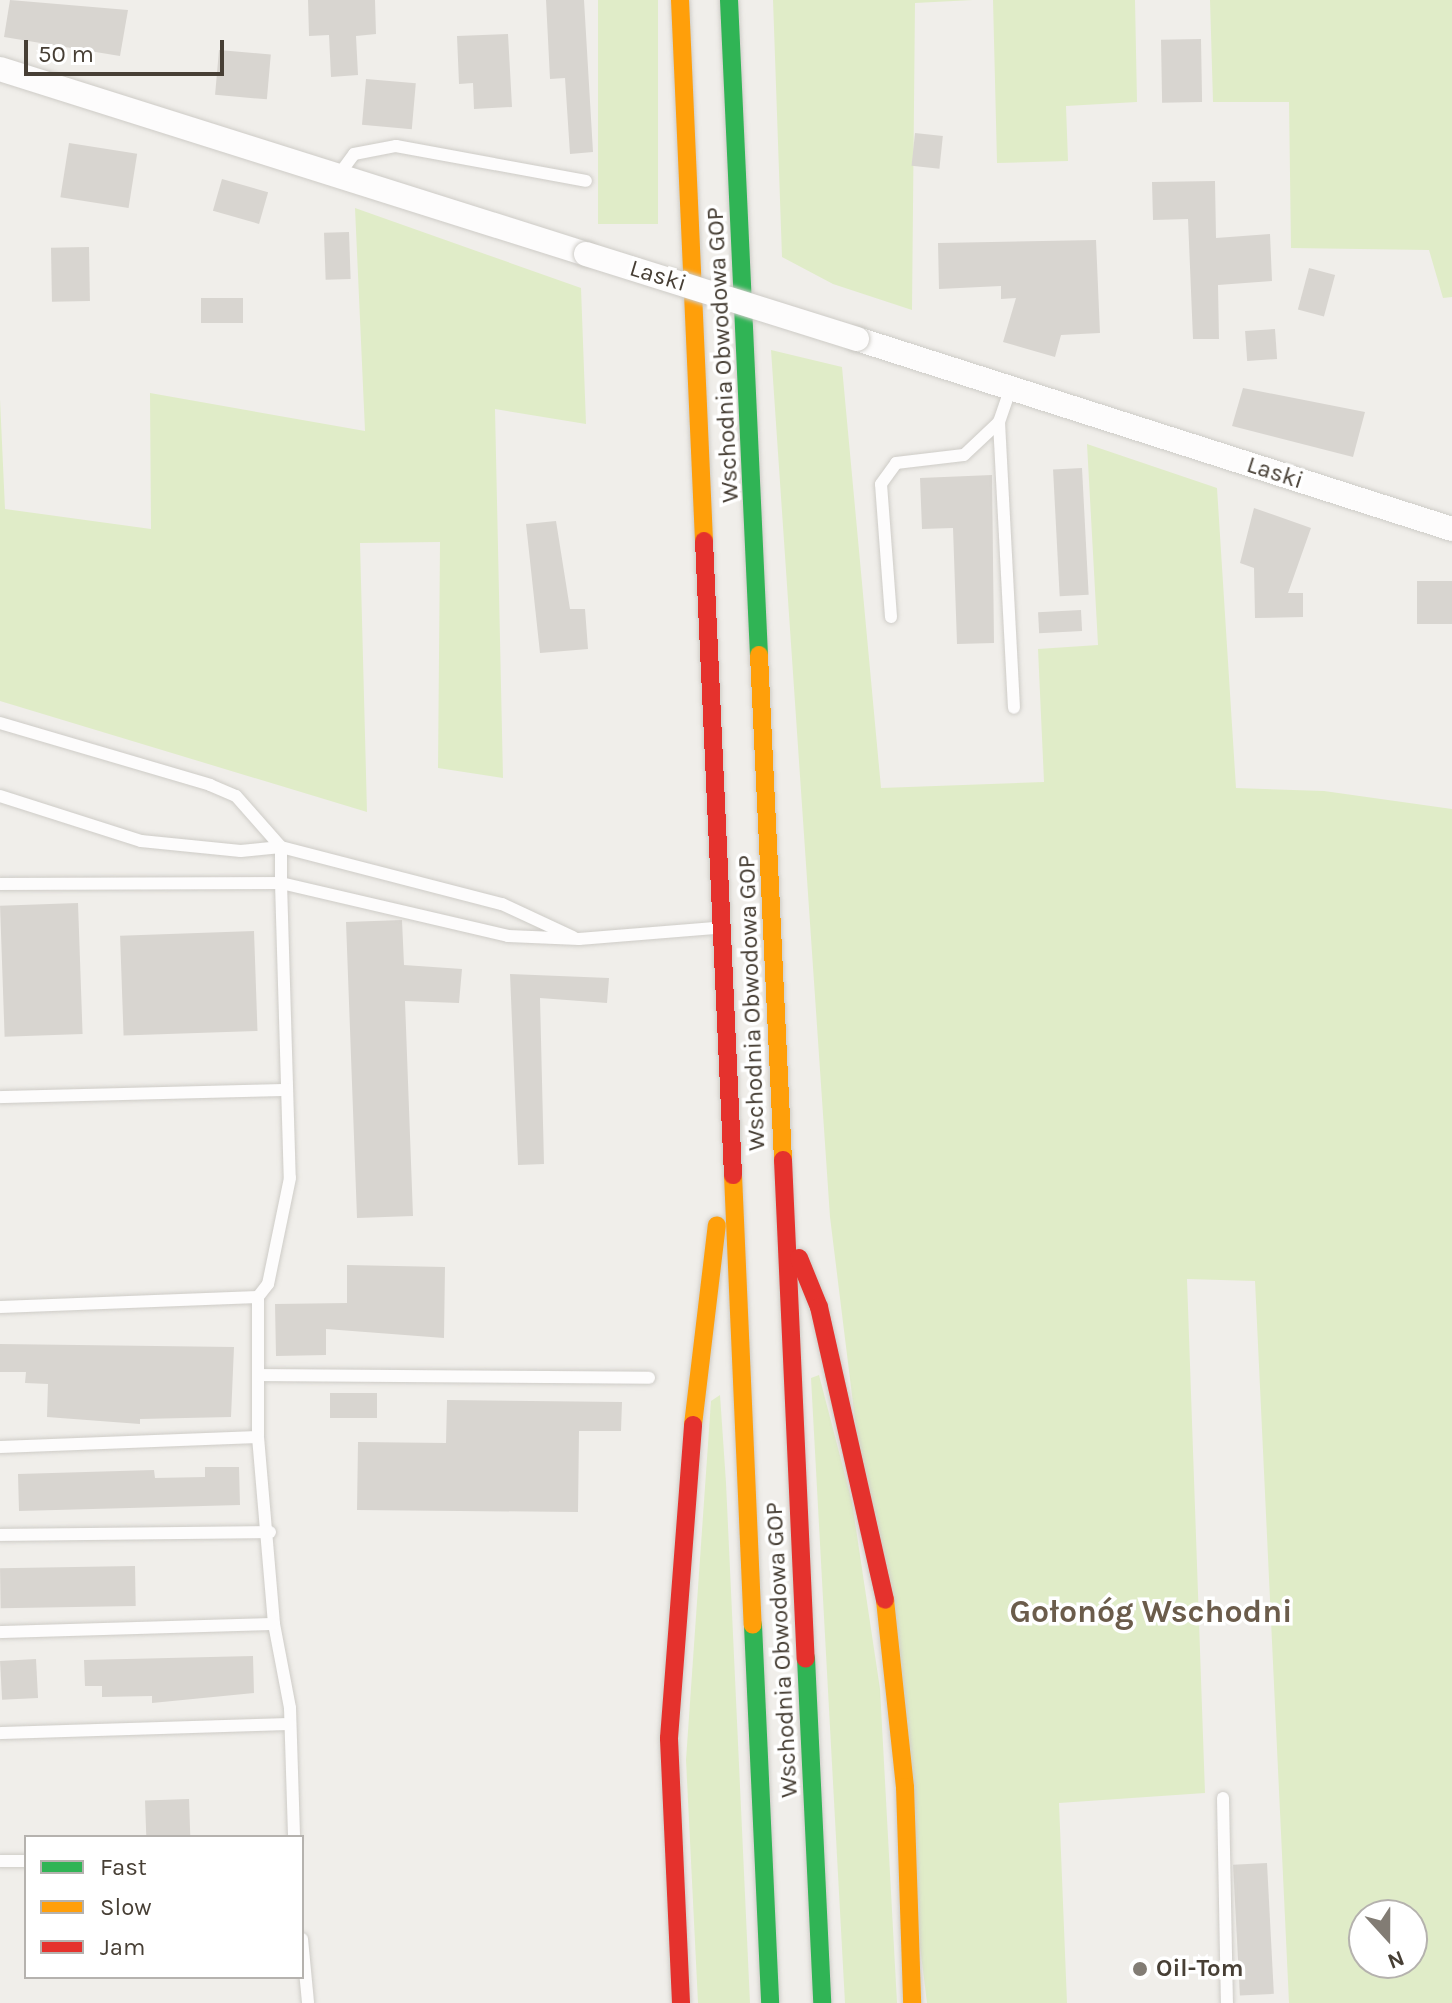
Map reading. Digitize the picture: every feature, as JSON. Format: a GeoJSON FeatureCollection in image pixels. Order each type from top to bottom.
{"type":"FeatureCollection","features":[{"type":"Feature","properties":{"kind":"highway","name":"Wschodnia Obwodowa GOP"},"geometry":{"type":"LineString","coordinates":[[680,0],[770,2003]]}},
{"type":"Feature","properties":{"kind":"highway","name":"Wschodnia Obwodowa GOP"},"geometry":{"type":"LineString","coordinates":[[729,0],[822,2003]]}},
{"type":"Feature","properties":{"kind":"highway"},"geometry":{"type":"LineString","coordinates":[[681,2003],[669,1738],[674,1635],[710,1262],[732,1141]]}},
{"type":"Feature","properties":{"kind":"highway"},"geometry":{"type":"LineString","coordinates":[[786,1223],[819,1307],[886,1602],[905,1787],[912,2003]]}},
{"type":"Feature","properties":{"kind":"street","name":"Laski"},"geometry":{"type":"LineString","coordinates":[[0,69],[1452,529]]}},
{"type":"Feature","properties":{"kind":"lane"},"geometry":{"type":"LineString","coordinates":[[338,176],[354,154],[396,146],[586,181]]}},
{"type":"Feature","properties":{"kind":"lane"},"geometry":{"type":"LineString","coordinates":[[1011,388],[999,422],[1014,708]]}},
{"type":"Feature","properties":{"kind":"lane"},"geometry":{"type":"LineString","coordinates":[[891,617],[881,484],[896,463],[964,455],[999,422]]}},
{"type":"Feature","properties":{"kind":"lane"},"geometry":{"type":"LineString","coordinates":[[0,723],[210,785],[236,796],[281,847],[290,1178],[268,1284],[258,1297],[258,1437],[270,1532],[274,1624],[290,1724],[294,1835]]}},
{"type":"Feature","properties":{"kind":"lane"},"geometry":{"type":"LineString","coordinates":[[0,796],[141,841],[241,851],[281,847],[502,904],[579,939]]}},
{"type":"Feature","properties":{"kind":"lane"},"geometry":{"type":"LineString","coordinates":[[0,884],[281,883],[508,936],[579,939],[722,927]]}},
{"type":"Feature","properties":{"kind":"lane"},"geometry":{"type":"LineString","coordinates":[[0,1097],[287,1090]]}},
{"type":"Feature","properties":{"kind":"lane"},"geometry":{"type":"LineString","coordinates":[[0,1307],[258,1297]]}},
{"type":"Feature","properties":{"kind":"lane"},"geometry":{"type":"LineString","coordinates":[[258,1375],[649,1378]]}},
{"type":"Feature","properties":{"kind":"lane"},"geometry":{"type":"LineString","coordinates":[[0,1447],[258,1437]]}},
{"type":"Feature","properties":{"kind":"lane"},"geometry":{"type":"LineString","coordinates":[[0,1535],[270,1532]]}},
{"type":"Feature","properties":{"kind":"lane"},"geometry":{"type":"LineString","coordinates":[[0,1632],[274,1624]]}},
{"type":"Feature","properties":{"kind":"lane"},"geometry":{"type":"LineString","coordinates":[[0,1733],[290,1724]]}},
{"type":"Feature","properties":{"kind":"lane"},"geometry":{"type":"LineString","coordinates":[[1223,1798],[1227,2003]]}},
{"type":"Feature","properties":{"kind":"lane"},"geometry":{"type":"LineString","coordinates":[[0,1861],[24,1861]]}},
{"type":"Feature","properties":{"kind":"lane"},"geometry":{"type":"LineString","coordinates":[[304,1960],[308,2003]]}},
{"type":"Feature","properties":{"kind":"green space"},"geometry":{"type":"Polygon","coordinates":[[[598,0],[658,0],[658,224],[598,224],[598,0]]]}},
{"type":"Feature","properties":{"kind":"green space"},"geometry":{"type":"Polygon","coordinates":[[[773,0],[973,0],[915,3],[912,310],[833,284],[782,257],[773,0]]]}},
{"type":"Feature","properties":{"kind":"green space"},"geometry":{"type":"Polygon","coordinates":[[[993,0],[1135,0],[1137,102],[1066,106],[1068,161],[997,163],[993,0]]]}},
{"type":"Feature","properties":{"kind":"green space"},"geometry":{"type":"Polygon","coordinates":[[[1210,0],[1452,0],[1452,297],[1443,298],[1429,250],[1291,248],[1289,102],[1213,102],[1210,0]]]}},
{"type":"Feature","properties":{"kind":"green space"},"geometry":{"type":"Polygon","coordinates":[[[355,208],[581,288],[586,424],[495,409],[503,778],[438,768],[440,542],[360,543],[367,812],[0,701],[0,399],[5,509],[151,529],[150,393],[365,431],[355,208]]]}},
{"type":"Feature","properties":{"kind":"green space"},"geometry":{"type":"Polygon","coordinates":[[[771,350],[842,367],[881,788],[1044,782],[1038,649],[1098,645],[1087,444],[1217,488],[1236,788],[1324,791],[1452,809],[1452,2003],[1289,2003],[1255,1281],[1187,1279],[1205,1793],[1059,1803],[1067,2003],[927,2003],[830,1217],[771,350]]]}},
{"type":"Feature","properties":{"kind":"green space"},"geometry":{"type":"Polygon","coordinates":[[[819,1375],[852,1502],[880,1689],[897,2003],[845,2003],[811,1378],[819,1375]]]}},
{"type":"Feature","properties":{"kind":"green space"},"geometry":{"type":"Polygon","coordinates":[[[720,1395],[750,2003],[698,2003],[686,1760],[711,1401],[720,1395]]]}},
{"type":"Feature","properties":{"kind":"building"},"geometry":{"type":"Polygon","coordinates":[[[10,0],[128,10],[120,56],[4,37],[10,0]]]}},
{"type":"Feature","properties":{"kind":"building"},"geometry":{"type":"Polygon","coordinates":[[[308,0],[375,0],[376,34],[356,36],[358,75],[331,77],[329,35],[309,36],[308,0]]]}},
{"type":"Feature","properties":{"kind":"building"},"geometry":{"type":"Polygon","coordinates":[[[546,0],[584,0],[593,152],[570,154],[565,78],[550,79],[546,0]]]}},
{"type":"Feature","properties":{"kind":"building"},"geometry":{"type":"Polygon","coordinates":[[[508,34],[512,107],[474,109],[473,83],[459,84],[457,36],[508,34]]]}},
{"type":"Feature","properties":{"kind":"building"},"geometry":{"type":"Polygon","coordinates":[[[1201,39],[1202,102],[1162,103],[1161,40],[1201,39]]]}},
{"type":"Feature","properties":{"kind":"building"},"geometry":{"type":"Polygon","coordinates":[[[219,50],[271,55],[267,99],[215,95],[219,50]]]}},
{"type":"Feature","properties":{"kind":"building"},"geometry":{"type":"Polygon","coordinates":[[[366,79],[416,83],[412,129],[362,125],[366,79]]]}},
{"type":"Feature","properties":{"kind":"building"},"geometry":{"type":"Polygon","coordinates":[[[915,133],[943,136],[939,169],[912,166],[915,133]]]}},
{"type":"Feature","properties":{"kind":"building"},"geometry":{"type":"Polygon","coordinates":[[[69,143],[137,154],[129,208],[60,197],[69,143]]]}},
{"type":"Feature","properties":{"kind":"building"},"geometry":{"type":"Polygon","coordinates":[[[222,179],[268,192],[259,224],[213,211],[222,179]]]}},
{"type":"Feature","properties":{"kind":"building"},"geometry":{"type":"Polygon","coordinates":[[[1215,181],[1216,238],[1270,234],[1272,281],[1218,285],[1219,339],[1193,339],[1188,219],[1153,220],[1152,182],[1215,181]]]}},
{"type":"Feature","properties":{"kind":"building"},"geometry":{"type":"Polygon","coordinates":[[[349,232],[351,279],[326,280],[324,233],[349,232]]]}},
{"type":"Feature","properties":{"kind":"building"},"geometry":{"type":"Polygon","coordinates":[[[1096,240],[1100,333],[1061,335],[1055,357],[1003,342],[1016,298],[1001,299],[1001,286],[939,289],[938,243],[1096,240]]]}},
{"type":"Feature","properties":{"kind":"building"},"geometry":{"type":"Polygon","coordinates":[[[89,247],[90,301],[52,302],[51,248],[89,247]]]}},
{"type":"Feature","properties":{"kind":"building"},"geometry":{"type":"Polygon","coordinates":[[[1309,268],[1335,275],[1324,317],[1298,310],[1309,268]]]}},
{"type":"Feature","properties":{"kind":"building"},"geometry":{"type":"Polygon","coordinates":[[[201,298],[243,298],[243,323],[201,323],[201,298]]]}},
{"type":"Feature","properties":{"kind":"building"},"geometry":{"type":"Polygon","coordinates":[[[1275,329],[1277,359],[1247,361],[1245,331],[1275,329]]]}},
{"type":"Feature","properties":{"kind":"building"},"geometry":{"type":"Polygon","coordinates":[[[1243,388],[1365,412],[1353,457],[1232,426],[1243,388]]]}},
{"type":"Feature","properties":{"kind":"building"},"geometry":{"type":"Polygon","coordinates":[[[1082,468],[1089,595],[1060,596],[1053,470],[1082,468]]]}},
{"type":"Feature","properties":{"kind":"building"},"geometry":{"type":"Polygon","coordinates":[[[992,475],[994,643],[957,644],[953,528],[922,529],[920,478],[992,475]]]}},
{"type":"Feature","properties":{"kind":"building"},"geometry":{"type":"Polygon","coordinates":[[[1254,508],[1311,528],[1288,593],[1303,593],[1303,617],[1255,618],[1254,568],[1240,563],[1254,508]]]}},
{"type":"Feature","properties":{"kind":"building"},"geometry":{"type":"Polygon","coordinates":[[[556,521],[570,609],[585,609],[588,649],[540,653],[526,524],[556,521]]]}},
{"type":"Feature","properties":{"kind":"building"},"geometry":{"type":"Polygon","coordinates":[[[1417,581],[1452,581],[1452,624],[1417,624],[1417,581]]]}},
{"type":"Feature","properties":{"kind":"building"},"geometry":{"type":"Polygon","coordinates":[[[1081,610],[1082,631],[1039,633],[1038,612],[1081,610]]]}},
{"type":"Feature","properties":{"kind":"building"},"geometry":{"type":"Polygon","coordinates":[[[78,903],[83,1034],[5,1037],[0,906],[78,903]]]}},
{"type":"Feature","properties":{"kind":"building"},"geometry":{"type":"Polygon","coordinates":[[[402,920],[404,965],[462,969],[459,1003],[405,1001],[413,1216],[357,1218],[346,922],[402,920]]]}},
{"type":"Feature","properties":{"kind":"building"},"geometry":{"type":"Polygon","coordinates":[[[254,931],[257,1031],[124,1036],[120,936],[254,931]]]}},
{"type":"Feature","properties":{"kind":"building"},"geometry":{"type":"Polygon","coordinates":[[[510,974],[609,978],[607,1003],[540,998],[544,1164],[518,1165],[510,974]]]}},
{"type":"Feature","properties":{"kind":"building"},"geometry":{"type":"Polygon","coordinates":[[[347,1265],[445,1267],[444,1338],[326,1329],[326,1355],[276,1356],[275,1304],[347,1303],[347,1265]]]}},
{"type":"Feature","properties":{"kind":"building"},"geometry":{"type":"Polygon","coordinates":[[[0,1344],[234,1347],[231,1417],[140,1419],[140,1424],[47,1417],[48,1384],[25,1383],[26,1372],[0,1372],[0,1344]]]}},
{"type":"Feature","properties":{"kind":"building"},"geometry":{"type":"Polygon","coordinates":[[[330,1393],[377,1393],[377,1418],[330,1418],[330,1393]]]}},
{"type":"Feature","properties":{"kind":"building"},"geometry":{"type":"Polygon","coordinates":[[[447,1400],[622,1402],[621,1431],[579,1431],[578,1512],[357,1510],[358,1442],[446,1443],[447,1400]]]}},
{"type":"Feature","properties":{"kind":"building"},"geometry":{"type":"Polygon","coordinates":[[[205,1467],[239,1467],[240,1505],[19,1511],[18,1474],[154,1470],[155,1478],[205,1477],[205,1467]]]}},
{"type":"Feature","properties":{"kind":"building"},"geometry":{"type":"Polygon","coordinates":[[[135,1566],[136,1606],[1,1608],[0,1568],[135,1566]]]}},
{"type":"Feature","properties":{"kind":"building"},"geometry":{"type":"Polygon","coordinates":[[[253,1656],[254,1693],[152,1703],[152,1696],[102,1697],[102,1686],[85,1686],[84,1660],[253,1656]]]}},
{"type":"Feature","properties":{"kind":"building"},"geometry":{"type":"Polygon","coordinates":[[[36,1659],[38,1698],[2,1700],[0,1661],[36,1659]]]}},
{"type":"Feature","properties":{"kind":"building"},"geometry":{"type":"Polygon","coordinates":[[[189,1799],[190,1835],[146,1835],[145,1801],[189,1799]]]}},
{"type":"Feature","properties":{"kind":"building"},"geometry":{"type":"Polygon","coordinates":[[[1267,1863],[1274,1994],[1240,1996],[1233,1865],[1267,1863]]]}},
{"type":"Feature","properties":{"kind":"traffic: fast"},"geometry":{"type":"LineString","coordinates":[[729,0],[759,655]]}},
{"type":"Feature","properties":{"kind":"traffic: fast"},"geometry":{"type":"LineString","coordinates":[[753,1625],[770,2003]]}},
{"type":"Feature","properties":{"kind":"traffic: fast"},"geometry":{"type":"LineString","coordinates":[[806,1658],[822,2003]]}},
{"type":"Feature","properties":{"kind":"traffic: slow"},"geometry":{"type":"LineString","coordinates":[[680,0],[704,541]]}},
{"type":"Feature","properties":{"kind":"traffic: slow"},"geometry":{"type":"LineString","coordinates":[[759,655],[783,1160]]}},
{"type":"Feature","properties":{"kind":"traffic: slow"},"geometry":{"type":"LineString","coordinates":[[733,1175],[753,1625]]}},
{"type":"Feature","properties":{"kind":"traffic: slow"},"geometry":{"type":"LineString","coordinates":[[693,1425],[717,1225]]}},
{"type":"Feature","properties":{"kind":"traffic: slow"},"geometry":{"type":"LineString","coordinates":[[885,1600],[905,1787],[912,2003]]}},
{"type":"Feature","properties":{"kind":"traffic: jam"},"geometry":{"type":"LineString","coordinates":[[704,541],[733,1175]]}},
{"type":"Feature","properties":{"kind":"traffic: jam"},"geometry":{"type":"LineString","coordinates":[[783,1160],[806,1658]]}},
{"type":"Feature","properties":{"kind":"traffic: jam"},"geometry":{"type":"LineString","coordinates":[[799,1258],[819,1307],[885,1600]]}},
{"type":"Feature","properties":{"kind":"traffic: jam"},"geometry":{"type":"LineString","coordinates":[[681,2003],[669,1738],[693,1425]]}},
{"type":"Feature","properties":{"kind":"place","name":"Oil-Tom"},"geometry":{"type":"Point","coordinates":[1140,1969]}},
{"type":"Feature","properties":{"kind":"district","name":"Gołonóg Wschodni"},"geometry":{"type":"Point","coordinates":[1151,1612]}}]}
